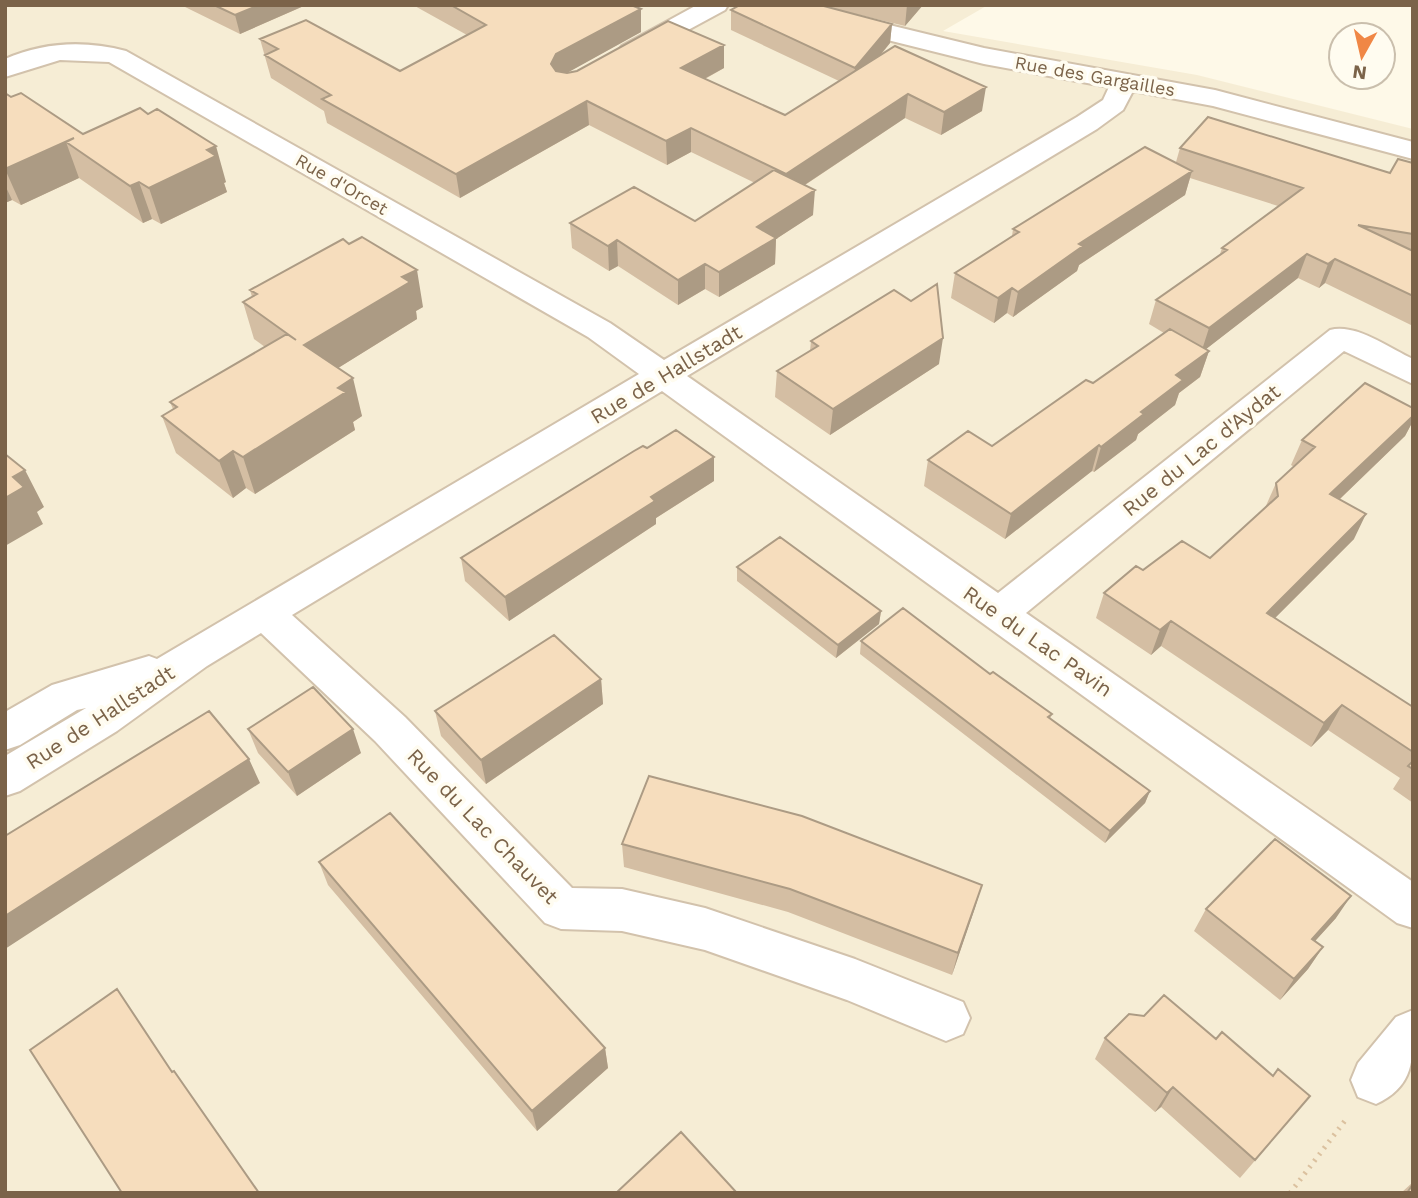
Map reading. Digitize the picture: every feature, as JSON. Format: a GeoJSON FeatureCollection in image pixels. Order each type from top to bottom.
{"type":"FeatureCollection","features":[{"type":"Feature","properties":{"kind":"street"},"geometry":{"type":"LineString","coordinates":[[614,61],[716,5]]}},
{"type":"Feature","properties":{"kind":"street","name":"Rue des Gargailles"},"geometry":{"type":"LineString","coordinates":[[776,5],[984,56],[1125,80],[1270,112],[1413,151]]}},
{"type":"Feature","properties":{"kind":"street","name":"Rue d'Orcet"},"geometry":{"type":"LineString","coordinates":[[5,69],[26,59],[55,51],[86,49],[117,56],[599,330],[661,377]]}},
{"type":"Feature","properties":{"kind":"street","name":"Rue de Hallstadt"},"geometry":{"type":"LineString","coordinates":[[5,778],[102,719],[193,655],[1087,123],[1114,104],[1125,80]]}},
{"type":"Feature","properties":{"kind":"street","name":"Rue du Lac d'Aydat"},"geometry":{"type":"LineString","coordinates":[[999,613],[1341,337],[1413,373]]}},
{"type":"Feature","properties":{"kind":"street","name":"Rue du Lac Pavin"},"geometry":{"type":"LineString","coordinates":[[661,377],[999,613],[1413,908]]}},
{"type":"Feature","properties":{"kind":"street","name":"Rue du Lac Chauvet"},"geometry":{"type":"LineString","coordinates":[[264,613],[390,729],[561,908],[622,910],[705,929],[855,981],[946,1018]]}},
{"type":"Feature","properties":{"kind":"street","name":"Rue de Hallstadt"},"geometry":{"type":"LineString","coordinates":[[5,733],[65,697],[121,683],[193,655]]}},
{"type":"Feature","properties":{"kind":"street"},"geometry":{"type":"LineString","coordinates":[[1376,1080],[1413,1033]]}},
{"type":"Feature","properties":{"kind":"path"},"geometry":{"type":"LineString","coordinates":[[1290,1193],[1376,1080]]}},
{"type":"Feature","properties":{"kind":"shaded area"},"geometry":{"type":"Polygon","coordinates":[[[5,5],[988,5],[943,31],[1197,75],[1413,129],[1413,1193],[5,1193],[5,5]]]}},
{"type":"Feature","properties":{"kind":"building"},"geometry":{"type":"Polygon","coordinates":[[[214,5],[259,5],[235,15],[214,5]]]}},
{"type":"Feature","properties":{"kind":"building"},"geometry":{"type":"Polygon","coordinates":[[[451,5],[631,5],[641,9],[556,54],[551,64],[556,71],[577,71],[668,21],[724,45],[681,68],[785,115],[895,46],[986,87],[944,112],[908,94],[786,174],[691,128],[666,141],[587,101],[456,174],[322,99],[331,95],[265,55],[278,49],[260,39],[306,20],[400,71],[486,25],[451,5]]]}},
{"type":"Feature","properties":{"kind":"building"},"geometry":{"type":"Polygon","coordinates":[[[740,5],[820,5],[892,24],[855,68],[731,10],[740,5]]]}},
{"type":"Feature","properties":{"kind":"building"},"geometry":{"type":"Polygon","coordinates":[[[5,93],[11,97],[21,93],[83,134],[140,108],[148,114],[157,109],[216,146],[207,150],[216,156],[149,188],[139,182],[130,186],[66,142],[74,138],[5,169],[5,93]]]}},
{"type":"Feature","properties":{"kind":"building"},"geometry":{"type":"Polygon","coordinates":[[[1208,117],[1390,173],[1398,159],[1413,163],[1413,234],[1358,225],[1413,251],[1413,296],[1335,259],[1328,264],[1307,254],[1209,328],[1156,300],[1227,250],[1222,248],[1303,188],[1180,148],[1208,117]]]}},
{"type":"Feature","properties":{"kind":"building"},"geometry":{"type":"Polygon","coordinates":[[[1145,147],[1192,171],[1079,244],[1083,246],[1018,292],[1012,288],[998,298],[955,273],[1019,232],[1013,229],[1145,147]]]}},
{"type":"Feature","properties":{"kind":"building"},"geometry":{"type":"Polygon","coordinates":[[[774,170],[815,190],[757,227],[776,238],[719,272],[705,264],[678,280],[617,240],[608,246],[570,223],[634,187],[695,221],[774,170]]]}},
{"type":"Feature","properties":{"kind":"building"},"geometry":{"type":"Polygon","coordinates":[[[362,237],[417,270],[402,277],[410,282],[304,345],[353,378],[338,388],[346,392],[243,457],[233,451],[219,461],[162,416],[177,407],[170,402],[287,334],[296,340],[243,302],[257,294],[250,290],[343,239],[349,244],[362,237]]]}},
{"type":"Feature","properties":{"kind":"building"},"geometry":{"type":"Polygon","coordinates":[[[937,284],[943,338],[833,409],[777,371],[818,346],[811,341],[894,290],[911,301],[937,284]]]}},
{"type":"Feature","properties":{"kind":"building"},"geometry":{"type":"Polygon","coordinates":[[[1170,329],[1209,351],[1176,375],[1183,380],[1141,412],[1144,414],[1101,447],[1099,445],[1011,514],[928,460],[968,431],[992,446],[1086,380],[1093,383],[1170,329]]]}},
{"type":"Feature","properties":{"kind":"building"},"geometry":{"type":"Polygon","coordinates":[[[1365,383],[1413,408],[1413,416],[1330,494],[1366,514],[1267,613],[1413,707],[1413,752],[1342,705],[1324,723],[1171,621],[1160,630],[1104,593],[1136,566],[1143,570],[1182,541],[1210,558],[1278,496],[1276,483],[1315,447],[1302,440],[1365,383]]]}},
{"type":"Feature","properties":{"kind":"building"},"geometry":{"type":"Polygon","coordinates":[[[676,430],[714,457],[651,497],[655,501],[505,597],[461,558],[634,451],[643,446],[647,448],[676,430]]]}},
{"type":"Feature","properties":{"kind":"building"},"geometry":{"type":"Polygon","coordinates":[[[5,454],[25,470],[13,477],[24,487],[5,498],[5,454]]]}},
{"type":"Feature","properties":{"kind":"building"},"geometry":{"type":"Polygon","coordinates":[[[780,537],[881,611],[838,645],[737,567],[780,537]]]}},
{"type":"Feature","properties":{"kind":"building"},"geometry":{"type":"Polygon","coordinates":[[[903,608],[990,674],[993,672],[1052,714],[1048,717],[1150,791],[1110,831],[861,641],[903,608]]]}},
{"type":"Feature","properties":{"kind":"building"},"geometry":{"type":"Polygon","coordinates":[[[554,635],[601,679],[481,760],[435,711],[554,635]]]}},
{"type":"Feature","properties":{"kind":"building"},"geometry":{"type":"Polygon","coordinates":[[[313,687],[353,729],[288,772],[248,729],[313,687]]]}},
{"type":"Feature","properties":{"kind":"building"},"geometry":{"type":"Polygon","coordinates":[[[209,711],[249,759],[5,916],[5,836],[209,711]]]}},
{"type":"Feature","properties":{"kind":"building"},"geometry":{"type":"Polygon","coordinates":[[[649,776],[802,816],[982,885],[958,953],[790,889],[622,844],[649,776]]]}},
{"type":"Feature","properties":{"kind":"building"},"geometry":{"type":"Polygon","coordinates":[[[390,813],[605,1048],[532,1111],[319,862],[390,813]]]}},
{"type":"Feature","properties":{"kind":"building"},"geometry":{"type":"Polygon","coordinates":[[[1275,839],[1351,896],[1312,939],[1323,947],[1294,979],[1206,909],[1275,839]]]}},
{"type":"Feature","properties":{"kind":"building"},"geometry":{"type":"Polygon","coordinates":[[[117,989],[172,1072],[174,1071],[259,1193],[122,1193],[30,1050],[117,989]]]}},
{"type":"Feature","properties":{"kind":"building"},"geometry":{"type":"Polygon","coordinates":[[[1164,995],[1216,1039],[1222,1032],[1273,1076],[1278,1069],[1310,1096],[1255,1160],[1173,1087],[1167,1093],[1105,1038],[1129,1014],[1144,1016],[1164,995]]]}},
{"type":"Feature","properties":{"kind":"building"},"geometry":{"type":"Polygon","coordinates":[[[681,1132],[737,1193],[616,1193],[681,1132]]]}}]}
